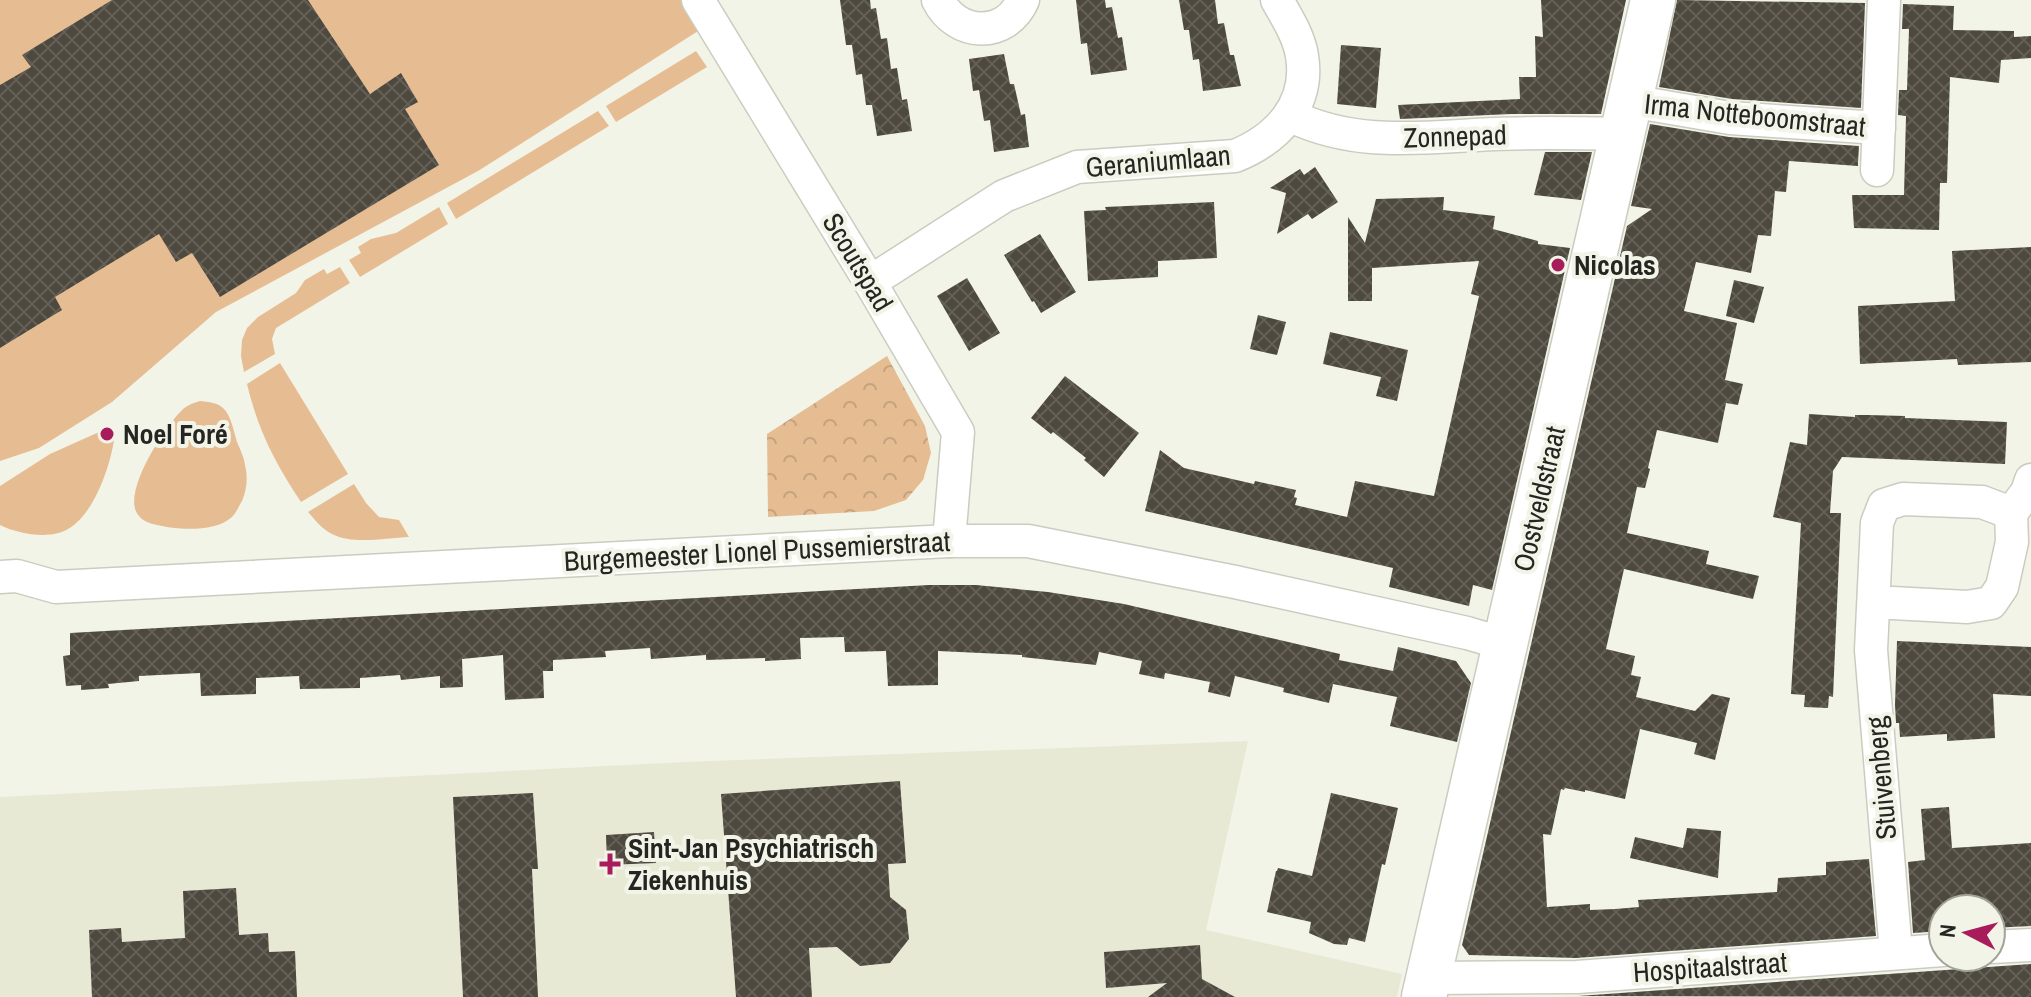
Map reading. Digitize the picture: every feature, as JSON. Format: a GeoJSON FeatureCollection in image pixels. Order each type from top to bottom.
{"type":"FeatureCollection","features":[{"type":"Feature","properties":{"kind":"street","name":"Scoutspad"},"geometry":{"type":"LineString","coordinates":[[698,0],[958,432],[949,541]]}},
{"type":"Feature","properties":{"kind":"street"},"geometry":{"type":"LineString","coordinates":[[938,0],[954,21],[982,29],[1010,19],[1023,0]]}},
{"type":"Feature","properties":{"kind":"street","name":"Geraniumlaan"},"geometry":{"type":"LineString","coordinates":[[870,282],[1004,196],[1068,170],[1235,156],[1271,137],[1291,116],[1303,82],[1302,55],[1293,28],[1277,0]]}},
{"type":"Feature","properties":{"kind":"street","name":"Oostveldstraat"},"geometry":{"type":"LineString","coordinates":[[1426,988],[1653,0]]}},
{"type":"Feature","properties":{"kind":"street","name":"Irma Notteboomstraat"},"geometry":{"type":"LineString","coordinates":[[1877,170],[1884,0]]}},
{"type":"Feature","properties":{"kind":"street","name":"Zonnepad"},"geometry":{"type":"LineString","coordinates":[[1291,116],[1314,127],[1368,138],[1540,132],[1627,117]]}},
{"type":"Feature","properties":{"kind":"street","name":"Irma Notteboomstraat"},"geometry":{"type":"LineString","coordinates":[[1627,117],[1730,118],[1879,128]]}},
{"type":"Feature","properties":{"kind":"street"},"geometry":{"type":"LineString","coordinates":[[1874,602],[1967,607],[1991,603],[2002,587],[2012,542],[2011,513],[2027,492],[2031,480]]}},
{"type":"Feature","properties":{"kind":"street","name":"Stuivenberg"},"geometry":{"type":"LineString","coordinates":[[1896,953],[1871,650],[1877,523],[1884,505],[1903,499],[1982,502],[2011,513]]}},
{"type":"Feature","properties":{"kind":"street","name":"Burgemeester Lionel Pussemierstraat"},"geometry":{"type":"LineString","coordinates":[[0,577],[17,576],[56,587],[949,541],[1028,541],[1235,582],[1505,644]]}},
{"type":"Feature","properties":{"kind":"street"},"geometry":{"type":"LineString","coordinates":[[2007,946],[2031,945]]}},
{"type":"Feature","properties":{"kind":"street","name":"Hospitaalstraat"},"geometry":{"type":"LineString","coordinates":[[1426,988],[1927,951]]}},
{"type":"Feature","properties":{"kind":"shaded area","name":"Sint-Jan Psychiatrisch Ziekenhuis"},"geometry":{"type":"Polygon","coordinates":[[[1248,741],[1206,930],[1402,974],[1397,997],[0,997],[0,797],[684,762],[1248,741]]]}},
{"type":"Feature","properties":{"kind":"green space"},"geometry":{"type":"Polygon","coordinates":[[[0,0],[690,0],[706,26],[478,171],[216,312],[112,402],[39,448],[0,461],[0,0]]]}},
{"type":"Feature","properties":{"kind":"green space"},"geometry":{"type":"Polygon","coordinates":[[[696,51],[707,67],[616,122],[606,106],[696,51]]]}},
{"type":"Feature","properties":{"kind":"green space"},"geometry":{"type":"Polygon","coordinates":[[[598,111],[609,126],[456,219],[447,203],[598,111]]]}},
{"type":"Feature","properties":{"kind":"green space"},"geometry":{"type":"Polygon","coordinates":[[[439,207],[448,224],[360,277],[349,260],[361,253],[358,247],[371,239],[396,233],[439,207]]]}},
{"type":"Feature","properties":{"kind":"green space"},"geometry":{"type":"Polygon","coordinates":[[[340,267],[350,283],[276,328],[272,339],[275,354],[244,372],[242,340],[247,328],[258,317],[296,293],[305,280],[324,269],[327,274],[340,267]]]}},
{"type":"Feature","properties":{"kind":"green space"},"geometry":{"type":"Polygon","coordinates":[[[887,356],[925,426],[931,453],[923,480],[906,500],[874,511],[768,517],[767,434],[887,356]]]}},
{"type":"Feature","properties":{"kind":"green space"},"geometry":{"type":"Polygon","coordinates":[[[280,363],[348,474],[301,502],[268,446],[247,384],[280,363]]]}},
{"type":"Feature","properties":{"kind":"green space"},"geometry":{"type":"Polygon","coordinates":[[[200,401],[221,406],[230,419],[246,470],[242,501],[226,522],[210,527],[183,529],[148,522],[139,516],[134,506],[140,477],[156,444],[175,417],[200,401]]]}},
{"type":"Feature","properties":{"kind":"green space"},"geometry":{"type":"Polygon","coordinates":[[[108,428],[115,433],[106,472],[94,500],[78,522],[61,532],[43,535],[0,525],[0,486],[50,454],[108,428]]]}},
{"type":"Feature","properties":{"kind":"green space"},"geometry":{"type":"Polygon","coordinates":[[[354,484],[379,517],[399,520],[409,537],[370,540],[340,537],[325,530],[308,512],[354,484]]]}},
{"type":"Feature","properties":{"kind":"building"},"geometry":{"type":"Polygon","coordinates":[[[112,0],[308,0],[370,94],[401,73],[418,102],[405,109],[439,165],[220,297],[192,253],[176,262],[159,234],[55,297],[62,310],[0,348],[0,85],[31,67],[22,55],[112,0]]]}},
{"type":"Feature","properties":{"kind":"building"},"geometry":{"type":"Polygon","coordinates":[[[840,0],[870,0],[871,9],[876,8],[881,39],[887,38],[891,69],[897,68],[902,100],[907,99],[912,131],[877,136],[872,105],[866,105],[862,74],[856,75],[852,45],[846,45],[840,0]]]}},
{"type":"Feature","properties":{"kind":"building"},"geometry":{"type":"Polygon","coordinates":[[[1076,0],[1105,0],[1106,8],[1112,7],[1118,38],[1122,37],[1127,70],[1091,75],[1087,43],[1081,44],[1076,0]]]}},
{"type":"Feature","properties":{"kind":"building"},"geometry":{"type":"Polygon","coordinates":[[[1179,0],[1215,0],[1218,24],[1224,23],[1230,55],[1234,55],[1241,86],[1203,91],[1199,59],[1193,60],[1189,30],[1184,30],[1179,0]]]}},
{"type":"Feature","properties":{"kind":"building"},"geometry":{"type":"Polygon","coordinates":[[[1541,0],[1626,0],[1601,114],[1400,119],[1398,105],[1520,99],[1519,77],[1536,77],[1535,36],[1543,37],[1541,0]]]}},
{"type":"Feature","properties":{"kind":"building"},"geometry":{"type":"Polygon","coordinates":[[[1677,0],[1865,3],[1861,108],[1732,99],[1659,87],[1677,0]]]}},
{"type":"Feature","properties":{"kind":"building"},"geometry":{"type":"Polygon","coordinates":[[[1903,4],[1954,6],[1953,30],[2014,31],[2014,37],[2031,36],[2031,58],[2001,60],[1999,83],[1950,77],[1947,183],[1940,183],[1939,230],[1854,228],[1852,195],[1904,195],[1906,116],[1898,115],[1899,90],[1907,90],[1909,29],[1902,29],[1903,4]]]}},
{"type":"Feature","properties":{"kind":"building"},"geometry":{"type":"Polygon","coordinates":[[[1341,45],[1381,48],[1376,108],[1337,104],[1341,45]]]}},
{"type":"Feature","properties":{"kind":"building"},"geometry":{"type":"Polygon","coordinates":[[[1004,54],[1010,84],[1014,84],[1021,115],[1025,114],[1029,147],[994,152],[990,120],[984,121],[979,90],[973,91],[969,59],[1004,54]]]}},
{"type":"Feature","properties":{"kind":"building"},"geometry":{"type":"Polygon","coordinates":[[[1650,124],[1729,137],[1859,146],[1858,166],[1789,161],[1786,192],[1775,191],[1771,236],[1758,235],[1751,273],[1696,262],[1684,311],[1737,323],[1725,380],[1743,384],[1738,405],[1726,403],[1718,443],[1657,430],[1645,488],[1637,487],[1627,533],[1709,551],[1706,564],[1759,576],[1753,599],[1624,569],[1606,649],[1635,656],[1631,675],[1641,677],[1636,697],[1695,711],[1712,694],[1730,698],[1715,760],[1694,754],[1697,743],[1640,729],[1625,799],[1585,790],[1561,789],[1551,835],[1543,834],[1547,907],[1590,904],[1590,910],[1615,909],[1639,907],[1638,900],[1777,892],[1778,878],[1826,875],[1826,862],[1869,859],[1876,936],[1576,958],[1469,955],[1462,945],[1627,226],[1652,209],[1631,206],[1650,124]]]}},
{"type":"Feature","properties":{"kind":"building"},"geometry":{"type":"Polygon","coordinates":[[[1545,152],[1592,152],[1581,200],[1534,195],[1545,152]]]}},
{"type":"Feature","properties":{"kind":"building"},"geometry":{"type":"Polygon","coordinates":[[[1315,167],[1338,202],[1312,219],[1308,214],[1277,234],[1286,193],[1270,188],[1300,169],[1304,175],[1315,167]]]}},
{"type":"Feature","properties":{"kind":"building"},"geometry":{"type":"Polygon","coordinates":[[[1444,197],[1443,210],[1495,216],[1493,229],[1538,241],[1538,244],[1570,248],[1492,590],[1473,585],[1469,606],[1389,587],[1393,568],[1145,511],[1160,450],[1184,468],[1296,490],[1295,505],[1347,517],[1355,481],[1434,496],[1479,296],[1471,294],[1479,261],[1372,268],[1372,301],[1348,301],[1348,217],[1365,243],[1376,199],[1444,197]]]}},
{"type":"Feature","properties":{"kind":"building"},"geometry":{"type":"Polygon","coordinates":[[[1214,202],[1217,258],[1158,261],[1158,277],[1088,281],[1084,211],[1106,210],[1105,207],[1214,202]]]}},
{"type":"Feature","properties":{"kind":"building"},"geometry":{"type":"Polygon","coordinates":[[[1040,234],[1076,292],[1041,313],[1004,255],[1040,234]]]}},
{"type":"Feature","properties":{"kind":"building"},"geometry":{"type":"Polygon","coordinates":[[[2031,247],[2031,362],[1958,365],[1957,359],[1860,364],[1858,306],[1955,301],[1952,251],[2031,247]]]}},
{"type":"Feature","properties":{"kind":"building"},"geometry":{"type":"Polygon","coordinates":[[[967,278],[1000,333],[969,351],[937,296],[967,278]]]}},
{"type":"Feature","properties":{"kind":"building"},"geometry":{"type":"Polygon","coordinates":[[[1734,280],[1764,287],[1754,323],[1726,316],[1734,280]]]}},
{"type":"Feature","properties":{"kind":"building"},"geometry":{"type":"Polygon","coordinates":[[[1258,315],[1286,322],[1277,355],[1250,349],[1258,315]]]}},
{"type":"Feature","properties":{"kind":"building"},"geometry":{"type":"Polygon","coordinates":[[[1330,332],[1408,350],[1397,401],[1376,396],[1381,377],[1323,364],[1330,332]]]}},
{"type":"Feature","properties":{"kind":"building"},"geometry":{"type":"Polygon","coordinates":[[[1065,376],[1139,433],[1104,477],[1084,460],[1086,458],[1031,418],[1065,376]]]}},
{"type":"Feature","properties":{"kind":"building"},"geometry":{"type":"Polygon","coordinates":[[[1809,414],[2007,422],[2005,464],[1842,457],[1833,471],[1830,513],[1841,513],[1833,697],[1829,696],[1828,708],[1804,707],[1805,695],[1791,694],[1801,523],[1773,517],[1790,442],[1807,445],[1809,414]]]}},
{"type":"Feature","properties":{"kind":"building"},"geometry":{"type":"Polygon","coordinates":[[[929,585],[976,585],[1048,592],[1124,604],[1340,654],[1339,660],[1393,671],[1398,647],[1456,661],[1471,683],[1457,742],[1390,726],[1397,697],[1333,684],[1329,703],[1235,676],[1230,697],[1208,692],[1210,682],[1165,673],[1164,679],[1139,674],[1142,661],[1099,652],[1096,665],[1022,655],[938,651],[938,685],[888,686],[886,651],[845,652],[844,637],[800,638],[801,659],[706,660],[706,655],[651,659],[650,648],[605,651],[606,657],[553,660],[553,671],[543,671],[544,698],[505,700],[503,655],[462,659],[463,687],[440,688],[440,676],[401,680],[400,675],[360,678],[360,688],[300,689],[299,676],[256,678],[256,694],[201,696],[200,673],[139,676],[139,681],[108,684],[109,688],[81,690],[81,685],[66,686],[63,656],[70,655],[70,633],[929,585]]]}},
{"type":"Feature","properties":{"kind":"building"},"geometry":{"type":"Polygon","coordinates":[[[1897,641],[2031,647],[2031,696],[1993,694],[1995,738],[1947,741],[1947,734],[1900,737],[1895,705],[1897,641]]]}},
{"type":"Feature","properties":{"kind":"building"},"geometry":{"type":"Polygon","coordinates":[[[900,781],[906,863],[888,864],[890,897],[906,910],[909,939],[890,963],[860,966],[837,947],[809,948],[812,997],[736,997],[721,794],[900,781]]]}},
{"type":"Feature","properties":{"kind":"building"},"geometry":{"type":"Polygon","coordinates":[[[533,793],[538,869],[532,869],[538,997],[463,997],[453,797],[533,793]]]}},
{"type":"Feature","properties":{"kind":"building"},"geometry":{"type":"Polygon","coordinates":[[[1331,793],[1398,808],[1365,942],[1349,938],[1347,945],[1334,944],[1309,933],[1311,922],[1267,912],[1278,868],[1312,876],[1331,793]]]}},
{"type":"Feature","properties":{"kind":"building"},"geometry":{"type":"Polygon","coordinates":[[[1949,807],[1952,848],[2031,843],[2031,926],[2007,927],[2007,893],[1927,893],[1927,932],[1913,933],[1908,862],[1925,860],[1921,809],[1949,807]]]}},
{"type":"Feature","properties":{"kind":"building"},"geometry":{"type":"Polygon","coordinates":[[[1687,828],[1721,831],[1718,878],[1630,858],[1635,837],[1683,848],[1687,828]]]}},
{"type":"Feature","properties":{"kind":"building"},"geometry":{"type":"Polygon","coordinates":[[[654,832],[656,863],[607,865],[606,835],[654,832]]]}},
{"type":"Feature","properties":{"kind":"building"},"geometry":{"type":"Polygon","coordinates":[[[236,888],[239,935],[268,933],[269,952],[295,951],[297,997],[92,997],[89,930],[121,928],[122,942],[185,938],[183,891],[236,888]]]}},
{"type":"Feature","properties":{"kind":"building"},"geometry":{"type":"Polygon","coordinates":[[[1200,945],[1202,979],[1235,997],[1148,997],[1167,983],[1106,988],[1104,952],[1200,945]]]}},
{"type":"Feature","properties":{"kind":"building"},"geometry":{"type":"Polygon","coordinates":[[[2031,964],[2031,997],[1554,996],[1927,971],[2007,973],[2007,966],[2031,964]]]}},
{"type":"Feature","properties":{"kind":"place","name":"Nicolas"},"geometry":{"type":"Point","coordinates":[1558,265]}},
{"type":"Feature","properties":{"kind":"place","name":"Noel Foré"},"geometry":{"type":"Point","coordinates":[107,434]}},
{"type":"Feature","properties":{"kind":"place","name":"Sint-Jan Psychiatrisch Ziekenhuis"},"geometry":{"type":"Point","coordinates":[610,864]}}]}
